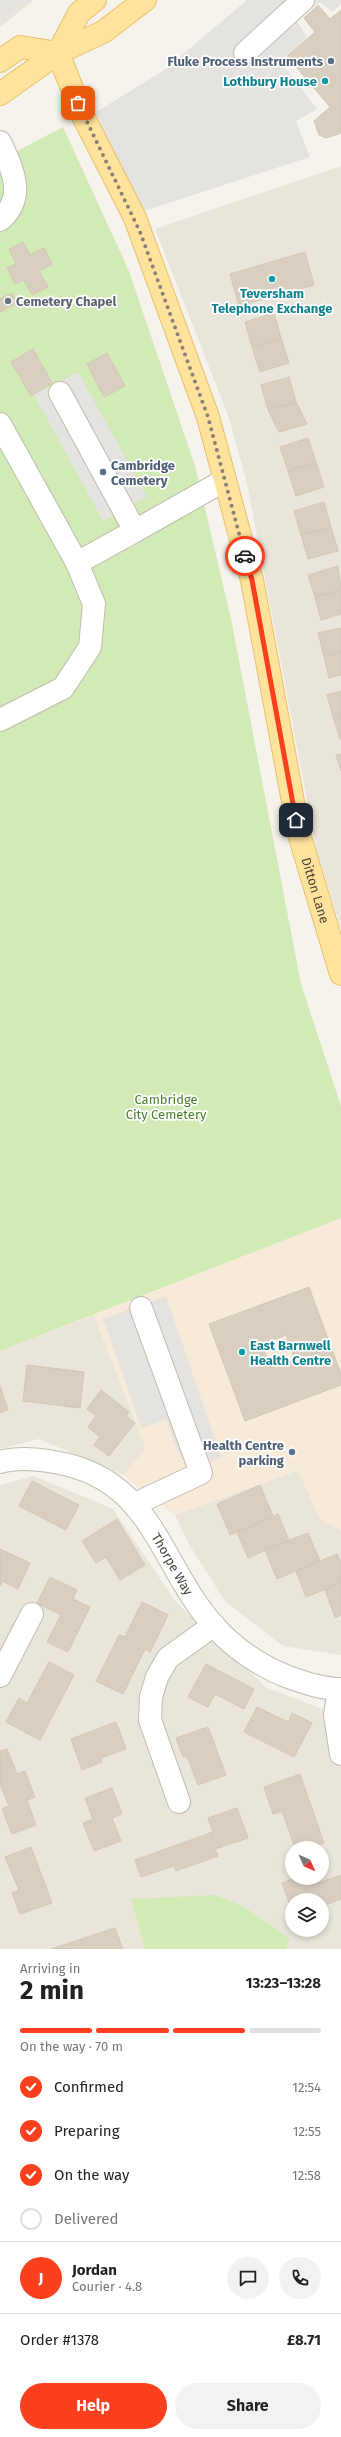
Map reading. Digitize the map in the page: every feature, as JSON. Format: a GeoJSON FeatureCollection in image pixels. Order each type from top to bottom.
{"type":"FeatureCollection","features":[{"type":"Feature","properties":{"kind":"main road"},"geometry":{"type":"LineString","coordinates":[[58,53],[79,13],[95,0]]}},
{"type":"Feature","properties":{"kind":"main road"},"geometry":{"type":"LineString","coordinates":[[0,94],[58,53],[103,32],[145,0]]}},
{"type":"Feature","properties":{"kind":"main road"},"geometry":{"type":"LineString","coordinates":[[0,61],[20,47],[58,53]]}},
{"type":"Feature","properties":{"kind":"main road","name":"Ditton Lane"},"geometry":{"type":"LineString","coordinates":[[58,53],[83,116],[135,218],[208,417],[252,580],[299,834],[341,974]]}},
{"type":"Feature","properties":{"kind":"street"},"geometry":{"type":"LineString","coordinates":[[245,53],[303,0]]}},
{"type":"Feature","properties":{"kind":"street"},"geometry":{"type":"LineString","coordinates":[[0,142],[15,174],[16,198],[0,220]]}},
{"type":"Feature","properties":{"kind":"street"},"geometry":{"type":"LineString","coordinates":[[60,393],[135,531]]}},
{"type":"Feature","properties":{"kind":"street"},"geometry":{"type":"LineString","coordinates":[[0,424],[77,563],[94,604],[90,647],[63,688],[0,720]]}},
{"type":"Feature","properties":{"kind":"street"},"geometry":{"type":"LineString","coordinates":[[77,563],[225,480]]}},
{"type":"Feature","properties":{"kind":"street"},"geometry":{"type":"LineString","coordinates":[[135,1504],[201,1473],[141,1308]]}},
{"type":"Feature","properties":{"kind":"street","name":"Thorpe Way"},"geometry":{"type":"LineString","coordinates":[[0,1462],[39,1460],[64,1464],[100,1476],[135,1504],[150,1523],[171,1561],[214,1626],[243,1653],[275,1671],[306,1683],[340,1689]]}},
{"type":"Feature","properties":{"kind":"street"},"geometry":{"type":"LineString","coordinates":[[0,1676],[32,1614]]}},
{"type":"Feature","properties":{"kind":"street"},"geometry":{"type":"LineString","coordinates":[[179,1802],[150,1720],[151,1697],[157,1677],[168,1658],[214,1626]]}},
{"type":"Feature","properties":{"kind":"street"},"geometry":{"type":"LineString","coordinates":[[340,1689],[335,1715],[341,1754]]}},
{"type":"Feature","properties":{"kind":"shaded area"},"geometry":{"type":"Polygon","coordinates":[[[0,0],[34,0],[0,27],[0,0]]]}},
{"type":"Feature","properties":{"kind":"shaded area"},"geometry":{"type":"Polygon","coordinates":[[[0,0],[26,0],[0,19],[0,0]]]}},
{"type":"Feature","properties":{"kind":"shaded area"},"geometry":{"type":"Polygon","coordinates":[[[247,0],[341,0],[341,4],[332,12],[320,2],[296,20],[307,37],[280,61],[317,109],[296,121],[310,157],[138,213],[96,112],[163,71],[247,0]]]}},
{"type":"Feature","properties":{"kind":"shaded area"},"geometry":{"type":"Polygon","coordinates":[[[341,166],[341,929],[316,848],[247,483],[229,418],[155,229],[341,166]]]}},
{"type":"Feature","properties":{"kind":"shaded area"},"geometry":{"type":"Polygon","coordinates":[[[78,372],[147,497],[103,521],[34,395],[78,372]]]}},
{"type":"Feature","properties":{"kind":"shaded area"},"geometry":{"type":"Polygon","coordinates":[[[341,1218],[341,1530],[319,1518],[298,1470],[175,1515],[123,1475],[146,1449],[94,1315],[341,1218]]]}},
{"type":"Feature","properties":{"kind":"shaded area"},"geometry":{"type":"Polygon","coordinates":[[[166,1296],[221,1457],[206,1464],[188,1467],[177,1449],[166,1419],[142,1429],[103,1319],[166,1296]]]}},
{"type":"Feature","properties":{"kind":"shaded area"},"geometry":{"type":"Polygon","coordinates":[[[94,1315],[146,1449],[123,1475],[39,1439],[0,1449],[0,1351],[94,1315]]]}},
{"type":"Feature","properties":{"kind":"shaded area"},"geometry":{"type":"Polygon","coordinates":[[[299,1470],[319,1518],[341,1530],[341,1655],[283,1646],[225,1601],[190,1546],[175,1515],[299,1470]]]}},
{"type":"Feature","properties":{"kind":"shaded area"},"geometry":{"type":"Polygon","coordinates":[[[34,1476],[113,1509],[176,1602],[267,1688],[341,1716],[341,1949],[0,1949],[0,1485],[34,1476]]]}},
{"type":"Feature","properties":{"kind":"green space","name":"Cambridge City Cemetery"},"geometry":{"type":"Polygon","coordinates":[[[63,127],[129,271],[195,466],[231,619],[301,984],[341,1106],[341,1218],[0,1351],[0,160],[63,127]]]}},
{"type":"Feature","properties":{"kind":"green space"},"geometry":{"type":"Polygon","coordinates":[[[215,1895],[243,1906],[285,1935],[285,1937],[290,1939],[286,1949],[145,1949],[131,1899],[215,1895]]]}},
{"type":"Feature","properties":{"kind":"building","name":"Lothbury House"},"geometry":{"type":"Polygon","coordinates":[[[318,5],[330,19],[341,10],[341,133],[326,138],[319,135],[314,121],[330,107],[287,56],[315,32],[304,18],[318,5]]]}},
{"type":"Feature","properties":{"kind":"building"},"geometry":{"type":"Polygon","coordinates":[[[23,242],[30,255],[44,248],[52,264],[39,271],[48,287],[32,295],[24,280],[15,284],[7,268],[16,264],[9,249],[23,242]]]}},
{"type":"Feature","properties":{"kind":"building","name":"Teversham Telephone Exchange"},"geometry":{"type":"Polygon","coordinates":[[[305,252],[314,285],[239,306],[230,274],[305,252]]]}},
{"type":"Feature","properties":{"kind":"building","name":"Cemetery Chapel"},"geometry":{"type":"Polygon","coordinates":[[[12,293],[17,303],[0,312],[0,299],[12,293]]]}},
{"type":"Feature","properties":{"kind":"building"},"geometry":{"type":"Polygon","coordinates":[[[274,313],[281,338],[252,347],[245,322],[274,313]]]}},
{"type":"Feature","properties":{"kind":"building"},"geometry":{"type":"Polygon","coordinates":[[[281,338],[289,363],[260,372],[252,347],[281,338]]]}},
{"type":"Feature","properties":{"kind":"building"},"geometry":{"type":"Polygon","coordinates":[[[33,349],[52,383],[31,396],[11,362],[33,349]]]}},
{"type":"Feature","properties":{"kind":"building"},"geometry":{"type":"Polygon","coordinates":[[[107,353],[125,386],[104,397],[87,364],[107,353]]]}},
{"type":"Feature","properties":{"kind":"building"},"geometry":{"type":"Polygon","coordinates":[[[289,377],[296,402],[268,410],[261,385],[289,377]]]}},
{"type":"Feature","properties":{"kind":"building"},"geometry":{"type":"Polygon","coordinates":[[[296,402],[307,424],[279,432],[268,410],[296,402]]]}},
{"type":"Feature","properties":{"kind":"building"},"geometry":{"type":"Polygon","coordinates":[[[308,438],[316,462],[288,471],[280,447],[308,438]]]}},
{"type":"Feature","properties":{"kind":"building"},"geometry":{"type":"Polygon","coordinates":[[[316,462],[324,487],[296,496],[288,471],[316,462]]]}},
{"type":"Feature","properties":{"kind":"building"},"geometry":{"type":"Polygon","coordinates":[[[324,502],[331,527],[301,535],[294,511],[324,502]]]}},
{"type":"Feature","properties":{"kind":"building"},"geometry":{"type":"Polygon","coordinates":[[[331,527],[338,551],[308,559],[301,535],[331,527]]]}},
{"type":"Feature","properties":{"kind":"building"},"geometry":{"type":"Polygon","coordinates":[[[338,566],[341,590],[315,597],[308,575],[338,566]]]}},
{"type":"Feature","properties":{"kind":"building"},"geometry":{"type":"Polygon","coordinates":[[[341,590],[341,614],[321,620],[315,597],[341,590]]]}},
{"type":"Feature","properties":{"kind":"building"},"geometry":{"type":"Polygon","coordinates":[[[341,628],[341,652],[324,656],[318,633],[341,628]]]}},
{"type":"Feature","properties":{"kind":"building"},"geometry":{"type":"Polygon","coordinates":[[[341,652],[341,675],[329,678],[324,656],[341,652]]]}},
{"type":"Feature","properties":{"kind":"building"},"geometry":{"type":"Polygon","coordinates":[[[341,691],[341,714],[333,717],[327,695],[341,691]]]}},
{"type":"Feature","properties":{"kind":"building"},"geometry":{"type":"Polygon","coordinates":[[[341,714],[341,739],[340,739],[333,717],[341,714]]]}},
{"type":"Feature","properties":{"kind":"building"},"geometry":{"type":"Polygon","coordinates":[[[341,754],[341,771],[336,755],[341,754]]]}},
{"type":"Feature","properties":{"kind":"building","name":"East Barnwell Health Centre"},"geometry":{"type":"Polygon","coordinates":[[[309,1287],[341,1374],[341,1385],[245,1421],[209,1324],[309,1287]],[[286,1335],[262,1344],[271,1368],[295,1360],[286,1335]]]}},
{"type":"Feature","properties":{"kind":"building"},"geometry":{"type":"Polygon","coordinates":[[[27,1365],[84,1372],[80,1408],[23,1401],[27,1365]]]}},
{"type":"Feature","properties":{"kind":"building"},"geometry":{"type":"Polygon","coordinates":[[[0,1385],[8,1410],[0,1413],[0,1385]]]}},
{"type":"Feature","properties":{"kind":"building"},"geometry":{"type":"Polygon","coordinates":[[[101,1390],[129,1412],[126,1416],[135,1423],[109,1456],[94,1445],[100,1437],[88,1427],[96,1416],[87,1409],[101,1390]]]}},
{"type":"Feature","properties":{"kind":"building"},"geometry":{"type":"Polygon","coordinates":[[[32,1481],[79,1505],[66,1530],[19,1506],[32,1481]]]}},
{"type":"Feature","properties":{"kind":"building"},"geometry":{"type":"Polygon","coordinates":[[[260,1485],[273,1516],[230,1535],[217,1504],[260,1485]]]}},
{"type":"Feature","properties":{"kind":"building"},"geometry":{"type":"Polygon","coordinates":[[[278,1514],[289,1540],[248,1558],[237,1532],[278,1514]]]}},
{"type":"Feature","properties":{"kind":"building"},"geometry":{"type":"Polygon","coordinates":[[[117,1519],[145,1565],[120,1580],[106,1557],[96,1563],[82,1541],[117,1519]]]}},
{"type":"Feature","properties":{"kind":"building"},"geometry":{"type":"Polygon","coordinates":[[[308,1533],[320,1561],[277,1579],[265,1550],[308,1533]]]}},
{"type":"Feature","properties":{"kind":"building"},"geometry":{"type":"Polygon","coordinates":[[[0,1549],[30,1563],[18,1589],[2,1581],[0,1586],[0,1549]]]}},
{"type":"Feature","properties":{"kind":"building"},"geometry":{"type":"Polygon","coordinates":[[[337,1554],[341,1562],[341,1583],[306,1597],[296,1571],[337,1554]]]}},
{"type":"Feature","properties":{"kind":"building"},"geometry":{"type":"Polygon","coordinates":[[[50,1577],[77,1590],[73,1599],[90,1607],[68,1652],[47,1642],[61,1615],[37,1603],[50,1577]]]}},
{"type":"Feature","properties":{"kind":"building"},"geometry":{"type":"Polygon","coordinates":[[[341,1583],[341,1615],[335,1617],[325,1590],[341,1583]]]}},
{"type":"Feature","properties":{"kind":"building"},"geometry":{"type":"Polygon","coordinates":[[[142,1602],[168,1615],[150,1652],[145,1649],[123,1694],[96,1681],[119,1635],[125,1637],[142,1602]]]}},
{"type":"Feature","properties":{"kind":"building"},"geometry":{"type":"Polygon","coordinates":[[[49,1662],[74,1675],[40,1740],[6,1722],[19,1698],[27,1703],[49,1662]]]}},
{"type":"Feature","properties":{"kind":"building"},"geometry":{"type":"Polygon","coordinates":[[[206,1664],[254,1689],[244,1709],[215,1694],[208,1707],[188,1697],[206,1664]]]}},
{"type":"Feature","properties":{"kind":"building"},"geometry":{"type":"Polygon","coordinates":[[[257,1707],[288,1722],[292,1713],[312,1723],[294,1757],[244,1732],[257,1707]]]}},
{"type":"Feature","properties":{"kind":"building"},"geometry":{"type":"Polygon","coordinates":[[[116,1722],[126,1749],[101,1758],[102,1762],[82,1770],[71,1739],[116,1722]]]}},
{"type":"Feature","properties":{"kind":"building"},"geometry":{"type":"Polygon","coordinates":[[[208,1727],[226,1775],[198,1785],[187,1756],[183,1757],[176,1738],[208,1727]]]}},
{"type":"Feature","properties":{"kind":"building"},"geometry":{"type":"Polygon","coordinates":[[[7,1749],[17,1774],[25,1771],[35,1797],[27,1800],[36,1825],[12,1834],[2,1809],[9,1806],[0,1784],[0,1751],[7,1749]]]}},
{"type":"Feature","properties":{"kind":"building"},"geometry":{"type":"Polygon","coordinates":[[[300,1774],[323,1841],[293,1841],[282,1811],[273,1814],[264,1787],[300,1774]]]}},
{"type":"Feature","properties":{"kind":"building"},"geometry":{"type":"Polygon","coordinates":[[[112,1788],[122,1814],[112,1818],[121,1841],[94,1851],[83,1823],[93,1819],[85,1798],[112,1788]]]}},
{"type":"Feature","properties":{"kind":"building"},"geometry":{"type":"Polygon","coordinates":[[[237,1808],[248,1838],[215,1849],[218,1856],[176,1871],[174,1866],[141,1877],[135,1860],[213,1832],[208,1818],[237,1808]]]}},
{"type":"Feature","properties":{"kind":"building"},"geometry":{"type":"Polygon","coordinates":[[[31,1847],[52,1903],[20,1914],[12,1893],[19,1890],[5,1857],[31,1847]]]}},
{"type":"Feature","properties":{"kind":"building"},"geometry":{"type":"Polygon","coordinates":[[[341,1875],[341,1899],[329,1903],[329,1893],[286,1893],[282,1883],[285,1882],[285,1885],[329,1885],[329,1879],[341,1875]]]}},
{"type":"Feature","properties":{"kind":"building"},"geometry":{"type":"Polygon","coordinates":[[[115,1928],[123,1949],[51,1949],[79,1940],[115,1928]]]}},
{"type":"Feature","properties":{"kind":"way so far"},"geometry":{"type":"LineString","coordinates":[[78,103],[83,116],[135,218],[208,417],[245,556]]}},
{"type":"Feature","properties":{"kind":"place","name":"Fluke Process Instruments"},"geometry":{"type":"Point","coordinates":[331,61]}},
{"type":"Feature","properties":{"kind":"place","name":"Lothbury House"},"geometry":{"type":"Point","coordinates":[325,81]}},
{"type":"Feature","properties":{"kind":"place","name":"Teversham Telephone Exchange"},"geometry":{"type":"Point","coordinates":[272,279]}},
{"type":"Feature","properties":{"kind":"place","name":"Cemetery Chapel"},"geometry":{"type":"Point","coordinates":[8,301]}},
{"type":"Feature","properties":{"kind":"place","name":"Cambridge Cemetery"},"geometry":{"type":"Point","coordinates":[103,472]}},
{"type":"Feature","properties":{"kind":"place","name":"East Barnwell Health Centre"},"geometry":{"type":"Point","coordinates":[242,1352]}},
{"type":"Feature","properties":{"kind":"place","name":"Health Centre parking"},"geometry":{"type":"Point","coordinates":[292,1452]}},
{"type":"Feature","properties":{"kind":"route"},"geometry":{"type":"LineString","coordinates":[[245,556],[252,580],[296,820]]}}]}
